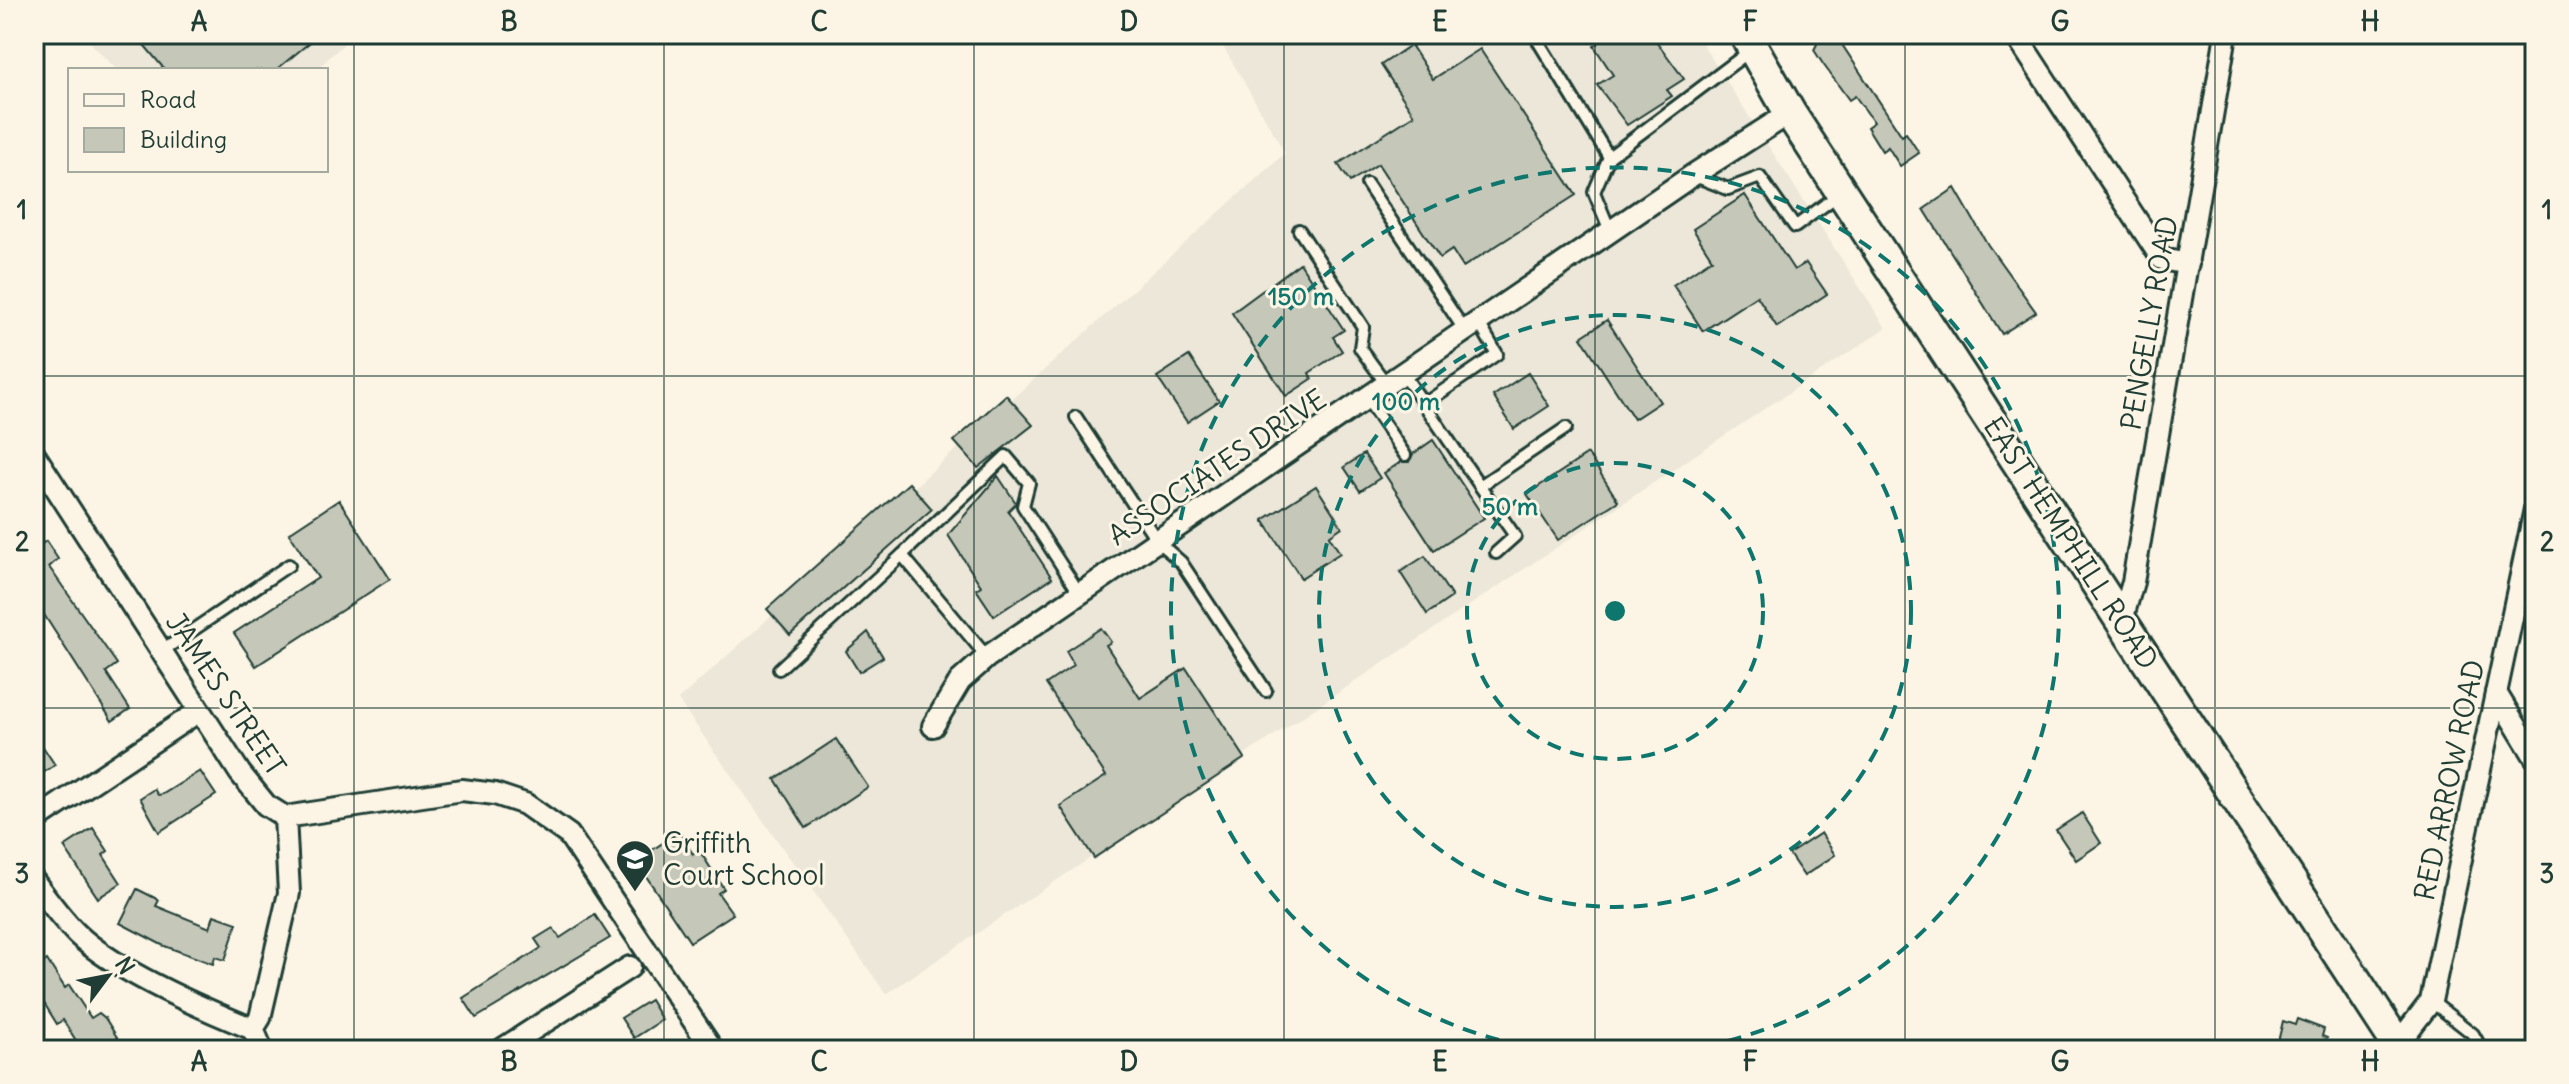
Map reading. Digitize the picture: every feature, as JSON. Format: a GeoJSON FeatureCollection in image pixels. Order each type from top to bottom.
{"type":"FeatureCollection","features":[{"type":"Feature","properties":{"kind":"street"},"geometry":{"type":"LineString","coordinates":[[2015,34],[2162,259],[2188,264]]}},
{"type":"Feature","properties":{"kind":"street","name":"PENGELLY ROAD"},"geometry":{"type":"LineString","coordinates":[[2122,620],[2133,582],[2226,34]]}},
{"type":"Feature","properties":{"kind":"street","name":"EAST HEMPHILL ROAD"},"geometry":{"type":"LineString","coordinates":[[1756,39],[1790,113],[2397,1048]]}},
{"type":"Feature","properties":{"kind":"street","name":"ASSOCIATES DRIVE"},"geometry":{"type":"LineString","coordinates":[[933,726],[960,681],[987,657],[1693,175],[1790,113]]}},
{"type":"Feature","properties":{"kind":"street","name":"JAMES STREET"},"geometry":{"type":"LineString","coordinates":[[34,454],[240,773],[266,805],[285,817],[289,893],[285,922],[264,1004],[253,1029]]}},
{"type":"Feature","properties":{"kind":"street","name":"RED ARROW ROAD"},"geometry":{"type":"LineString","coordinates":[[2397,1048],[2431,1001],[2535,509]]}},
{"type":"Feature","properties":{"kind":"street"},"geometry":{"type":"LineString","coordinates":[[2496,693],[2535,757]]}},
{"type":"Feature","properties":{"kind":"street"},"geometry":{"type":"LineString","coordinates":[[34,821],[199,711]]}},
{"type":"Feature","properties":{"kind":"street"},"geometry":{"type":"LineString","coordinates":[[285,817],[462,790],[495,794],[525,804],[569,835],[713,1050]]}},
{"type":"Feature","properties":{"kind":"street"},"geometry":{"type":"LineString","coordinates":[[34,881],[78,935],[116,961],[212,1012],[253,1029],[262,1050]]}},
{"type":"Feature","properties":{"kind":"street"},"geometry":{"type":"LineString","coordinates":[[501,1050],[630,967]]}},
{"type":"Feature","properties":{"kind":"lane"},"geometry":{"type":"LineString","coordinates":[[1548,34],[1538,41],[1609,157]]}},
{"type":"Feature","properties":{"kind":"lane"},"geometry":{"type":"LineString","coordinates":[[1611,233],[1594,192],[1609,157],[1756,39]]}},
{"type":"Feature","properties":{"kind":"lane"},"geometry":{"type":"LineString","coordinates":[[1693,175],[1728,189],[1760,177],[1795,227],[1842,192]]}},
{"type":"Feature","properties":{"kind":"lane"},"geometry":{"type":"LineString","coordinates":[[1367,184],[1472,327],[1497,354],[1424,404]]}},
{"type":"Feature","properties":{"kind":"lane"},"geometry":{"type":"LineString","coordinates":[[1299,230],[1363,327],[1360,348],[1424,404],[1515,536],[1496,553]]}},
{"type":"Feature","properties":{"kind":"lane"},"geometry":{"type":"LineString","coordinates":[[1367,399],[1405,455]]}},
{"type":"Feature","properties":{"kind":"lane"},"geometry":{"type":"LineString","coordinates":[[1076,417],[1158,542],[1181,562],[1266,691]]}},
{"type":"Feature","properties":{"kind":"lane"},"geometry":{"type":"LineString","coordinates":[[1480,486],[1566,428]]}},
{"type":"Feature","properties":{"kind":"lane"},"geometry":{"type":"LineString","coordinates":[[779,669],[1006,456],[1029,483],[1023,506],[1080,594]]}},
{"type":"Feature","properties":{"kind":"lane"},"geometry":{"type":"LineString","coordinates":[[902,555],[987,657]]}},
{"type":"Feature","properties":{"kind":"lane"},"geometry":{"type":"LineString","coordinates":[[162,651],[289,565]]}},
{"type":"Feature","properties":{"kind":"lane"},"geometry":{"type":"LineString","coordinates":[[2431,1001],[2473,1034],[2482,1050]]}},
{"type":"Feature","properties":{"kind":"shaded area"},"geometry":{"type":"Polygon","coordinates":[[[82,34],[354,34],[318,68],[115,68],[82,34]]]}},
{"type":"Feature","properties":{"kind":"shaded area"},"geometry":{"type":"Polygon","coordinates":[[[1216,34],[1696,34],[1886,328],[886,994],[678,700],[1285,153],[1216,34]]]}},
{"type":"Feature","properties":{"kind":"building"},"geometry":{"type":"Polygon","coordinates":[[[135,34],[320,34],[278,68],[163,68],[135,34]]]}},
{"type":"Feature","properties":{"kind":"building"},"geometry":{"type":"Polygon","coordinates":[[[1611,34],[1651,34],[1684,79],[1667,90],[1672,96],[1627,125],[1597,85],[1613,75],[1594,46],[1611,34]]]}},
{"type":"Feature","properties":{"kind":"building"},"geometry":{"type":"Polygon","coordinates":[[[1811,34],[1835,34],[1902,136],[1906,133],[1919,153],[1900,166],[1888,147],[1882,151],[1867,127],[1874,122],[1855,96],[1849,100],[1823,64],[1814,50],[1817,44],[1811,34]]]}},
{"type":"Feature","properties":{"kind":"building"},"geometry":{"type":"Polygon","coordinates":[[[1411,45],[1433,79],[1480,49],[1576,195],[1463,267],[1452,250],[1440,258],[1378,164],[1350,182],[1338,164],[1414,115],[1381,65],[1411,45]]]}},
{"type":"Feature","properties":{"kind":"building"},"geometry":{"type":"Polygon","coordinates":[[[1955,188],[1988,245],[2036,312],[2002,334],[1924,209],[1955,188]]]}},
{"type":"Feature","properties":{"kind":"building"},"geometry":{"type":"Polygon","coordinates":[[[1745,195],[1794,270],[1806,263],[1827,294],[1777,327],[1757,296],[1703,331],[1673,285],[1712,259],[1693,229],[1745,195]]]}},
{"type":"Feature","properties":{"kind":"building"},"geometry":{"type":"Polygon","coordinates":[[[1300,263],[1344,330],[1333,337],[1342,351],[1309,373],[1312,379],[1286,396],[1232,313],[1300,263]]]}},
{"type":"Feature","properties":{"kind":"building"},"geometry":{"type":"Polygon","coordinates":[[[1607,320],[1660,402],[1634,419],[1581,337],[1607,320]]]}},
{"type":"Feature","properties":{"kind":"building"},"geometry":{"type":"Polygon","coordinates":[[[1189,356],[1219,401],[1187,422],[1157,377],[1189,356]]]}},
{"type":"Feature","properties":{"kind":"building"},"geometry":{"type":"Polygon","coordinates":[[[1528,373],[1549,406],[1514,429],[1493,396],[1528,373]]]}},
{"type":"Feature","properties":{"kind":"building"},"geometry":{"type":"Polygon","coordinates":[[[1006,395],[1033,425],[978,468],[954,441],[1006,395]]]}},
{"type":"Feature","properties":{"kind":"building"},"geometry":{"type":"Polygon","coordinates":[[[1433,440],[1484,518],[1434,550],[1384,473],[1401,462],[1409,462],[1413,454],[1433,440]]]}},
{"type":"Feature","properties":{"kind":"building"},"geometry":{"type":"Polygon","coordinates":[[[1364,454],[1380,478],[1360,491],[1344,467],[1364,454]]]}},
{"type":"Feature","properties":{"kind":"building"},"geometry":{"type":"Polygon","coordinates":[[[1588,454],[1618,501],[1558,540],[1527,494],[1588,454]]]}},
{"type":"Feature","properties":{"kind":"building"},"geometry":{"type":"Polygon","coordinates":[[[998,476],[1016,503],[1008,511],[1052,578],[994,616],[976,589],[981,586],[948,535],[998,476]]]}},
{"type":"Feature","properties":{"kind":"building"},"geometry":{"type":"Polygon","coordinates":[[[909,483],[932,509],[790,635],[767,609],[909,483]]]}},
{"type":"Feature","properties":{"kind":"building"},"geometry":{"type":"Polygon","coordinates":[[[1316,486],[1342,527],[1329,536],[1340,553],[1301,578],[1263,520],[1316,486]]]}},
{"type":"Feature","properties":{"kind":"building"},"geometry":{"type":"Polygon","coordinates":[[[339,500],[390,579],[256,666],[234,633],[318,578],[289,533],[339,500]]]}},
{"type":"Feature","properties":{"kind":"building"},"geometry":{"type":"Polygon","coordinates":[[[46,541],[58,559],[49,567],[117,664],[106,672],[130,709],[112,721],[34,599],[34,544],[36,548],[46,541]]]}},
{"type":"Feature","properties":{"kind":"building"},"geometry":{"type":"Polygon","coordinates":[[[1425,556],[1452,597],[1427,614],[1400,572],[1425,556]]]}},
{"type":"Feature","properties":{"kind":"building"},"geometry":{"type":"Polygon","coordinates":[[[1101,628],[1111,642],[1106,645],[1140,698],[1186,668],[1245,758],[1094,858],[1060,806],[1106,776],[1046,684],[1074,665],[1066,651],[1101,628]]]}},
{"type":"Feature","properties":{"kind":"building"},"geometry":{"type":"Polygon","coordinates":[[[868,632],[883,657],[859,672],[846,651],[868,632]]]}},
{"type":"Feature","properties":{"kind":"building"},"geometry":{"type":"Polygon","coordinates":[[[34,733],[55,765],[34,779],[34,733]]]}},
{"type":"Feature","properties":{"kind":"building"},"geometry":{"type":"Polygon","coordinates":[[[836,739],[868,787],[806,828],[775,779],[836,739]]]}},
{"type":"Feature","properties":{"kind":"building"},"geometry":{"type":"Polygon","coordinates":[[[200,771],[216,795],[159,832],[140,798],[154,789],[158,795],[163,794],[200,771]]]}},
{"type":"Feature","properties":{"kind":"building"},"geometry":{"type":"Polygon","coordinates":[[[2082,813],[2101,843],[2076,860],[2056,830],[2082,813]]]}},
{"type":"Feature","properties":{"kind":"building"},"geometry":{"type":"Polygon","coordinates":[[[93,828],[108,851],[103,855],[121,883],[98,898],[64,847],[93,828]]]}},
{"type":"Feature","properties":{"kind":"building"},"geometry":{"type":"Polygon","coordinates":[[[679,832],[693,854],[699,850],[724,889],[718,893],[733,914],[690,942],[636,861],[679,832]]]}},
{"type":"Feature","properties":{"kind":"building"},"geometry":{"type":"Polygon","coordinates":[[[1821,833],[1835,855],[1804,876],[1789,854],[1821,833]]]}},
{"type":"Feature","properties":{"kind":"building"},"geometry":{"type":"Polygon","coordinates":[[[137,889],[159,900],[156,906],[210,928],[214,915],[237,923],[225,960],[215,957],[213,964],[162,945],[120,923],[137,889]]]}},
{"type":"Feature","properties":{"kind":"building"},"geometry":{"type":"Polygon","coordinates":[[[595,915],[610,938],[476,1018],[463,998],[541,948],[535,939],[553,928],[560,938],[595,915]]]}},
{"type":"Feature","properties":{"kind":"building"},"geometry":{"type":"Polygon","coordinates":[[[47,960],[65,988],[69,985],[91,1018],[99,1013],[105,1018],[125,1050],[82,1050],[63,1020],[57,1024],[34,987],[34,969],[47,960]]]}},
{"type":"Feature","properties":{"kind":"building"},"geometry":{"type":"Polygon","coordinates":[[[650,1000],[662,1020],[634,1038],[621,1018],[650,1000]]]}},
{"type":"Feature","properties":{"kind":"building"},"geometry":{"type":"Polygon","coordinates":[[[2297,1019],[2324,1029],[2322,1036],[2327,1038],[2322,1050],[2276,1050],[2283,1021],[2295,1025],[2297,1019]]]}},
{"type":"Feature","properties":{"kind":"place","name":"Griffith Court School"},"geometry":{"type":"Point","coordinates":[635,893]}}]}
